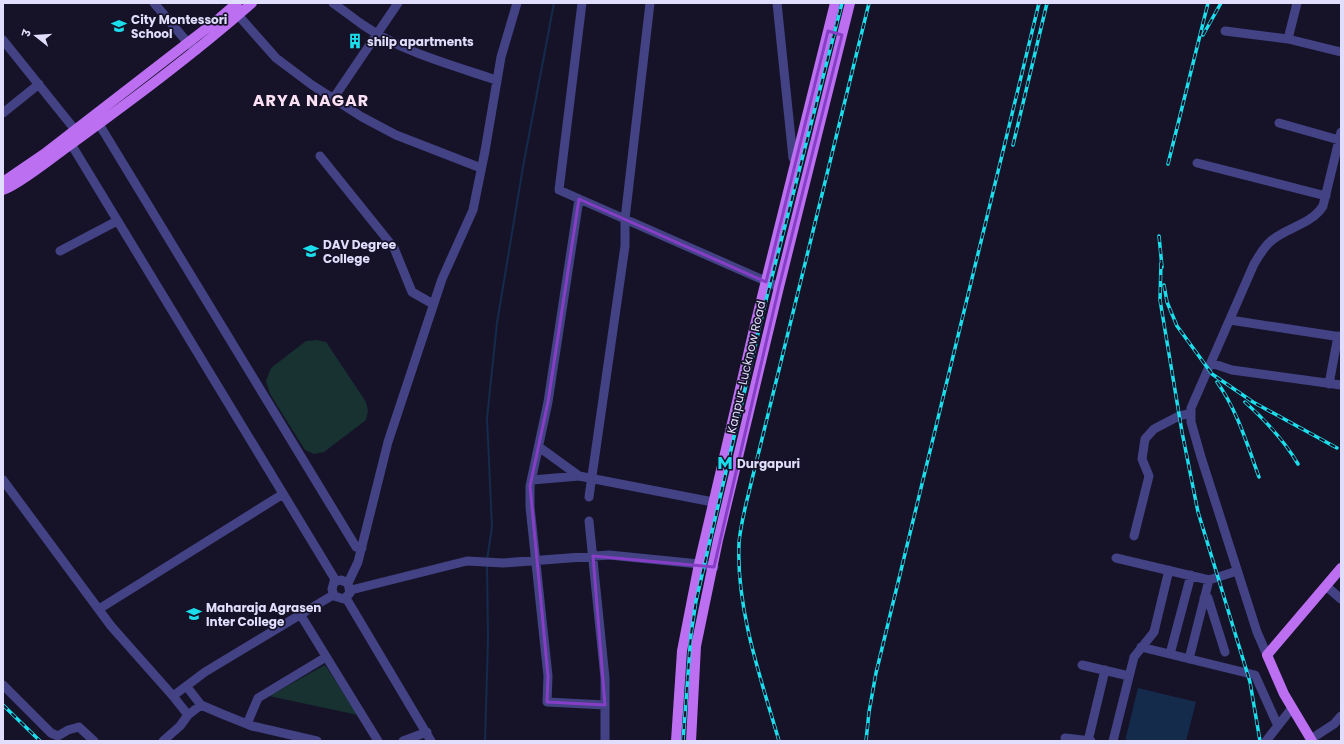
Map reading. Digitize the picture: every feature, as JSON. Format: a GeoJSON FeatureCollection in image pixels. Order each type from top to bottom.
{"type":"FeatureCollection","features":[{"type":"Feature","properties":{"kind":"main road"},"geometry":{"type":"LineString","coordinates":[[78,133],[99,124],[197,50],[235,8],[245,3]]}},
{"type":"Feature","properties":{"kind":"main road"},"geometry":{"type":"LineString","coordinates":[[3,190],[78,133],[188,43],[217,27],[235,8],[252,3]]}},
{"type":"Feature","properties":{"kind":"main road","name":"Kanpur-Lucknow Road"},"geometry":{"type":"LineString","coordinates":[[676,741],[682,651],[713,502],[835,3]]}},
{"type":"Feature","properties":{"kind":"main road","name":"Kanpur-Lucknow Road"},"geometry":{"type":"LineString","coordinates":[[691,741],[696,646],[714,567],[718,540],[778,287],[850,3]]}},
{"type":"Feature","properties":{"kind":"main road"},"geometry":{"type":"LineString","coordinates":[[828,31],[842,35]]}},
{"type":"Feature","properties":{"kind":"main road"},"geometry":{"type":"LineString","coordinates":[[811,98],[825,102]]}},
{"type":"Feature","properties":{"kind":"main road"},"geometry":{"type":"LineString","coordinates":[[3,182],[69,140]]}},
{"type":"Feature","properties":{"kind":"main road"},"geometry":{"type":"LineString","coordinates":[[1311,740],[1284,694],[1266,655],[1341,568]]}},
{"type":"Feature","properties":{"kind":"street"},"geometry":{"type":"LineString","coordinates":[[154,3],[188,43],[197,50]]}},
{"type":"Feature","properties":{"kind":"street"},"geometry":{"type":"LineString","coordinates":[[333,3],[364,26],[378,33],[436,60],[496,80]]}},
{"type":"Feature","properties":{"kind":"street"},"geometry":{"type":"LineString","coordinates":[[333,99],[398,3]]}},
{"type":"Feature","properties":{"kind":"street"},"geometry":{"type":"LineString","coordinates":[[333,595],[341,599],[348,590],[362,548],[388,442],[442,279],[472,210],[501,57],[517,3]]}},
{"type":"Feature","properties":{"kind":"street"},"geometry":{"type":"LineString","coordinates":[[582,3],[559,190],[778,287]]}},
{"type":"Feature","properties":{"kind":"street"},"geometry":{"type":"LineString","coordinates":[[589,498],[625,246],[625,219],[650,3]]}},
{"type":"Feature","properties":{"kind":"street"},"geometry":{"type":"LineString","coordinates":[[778,3],[792,158],[796,160]]}},
{"type":"Feature","properties":{"kind":"street"},"geometry":{"type":"LineString","coordinates":[[1288,39],[1297,3]]}},
{"type":"Feature","properties":{"kind":"street"},"geometry":{"type":"LineString","coordinates":[[235,8],[276,58],[333,99],[362,117],[396,135],[481,168]]}},
{"type":"Feature","properties":{"kind":"street"},"geometry":{"type":"LineString","coordinates":[[1224,31],[1288,39],[1341,52]]}},
{"type":"Feature","properties":{"kind":"street"},"geometry":{"type":"LineString","coordinates":[[3,40],[78,133]]}},
{"type":"Feature","properties":{"kind":"street"},"geometry":{"type":"LineString","coordinates":[[3,113],[39,84]]}},
{"type":"Feature","properties":{"kind":"street"},"geometry":{"type":"LineString","coordinates":[[1266,655],[1257,632],[1201,457],[1191,422],[1191,408],[1262,250],[1272,240],[1317,215],[1326,196],[1340,136],[1279,123]]}},
{"type":"Feature","properties":{"kind":"street"},"geometry":{"type":"LineString","coordinates":[[99,124],[356,547],[362,548]]}},
{"type":"Feature","properties":{"kind":"street"},"geometry":{"type":"LineString","coordinates":[[69,140],[336,581]]}},
{"type":"Feature","properties":{"kind":"street"},"geometry":{"type":"LineString","coordinates":[[320,156],[394,248],[412,292],[434,304]]}},
{"type":"Feature","properties":{"kind":"street"},"geometry":{"type":"LineString","coordinates":[[1197,163],[1326,196]]}},
{"type":"Feature","properties":{"kind":"street"},"geometry":{"type":"LineString","coordinates":[[579,199],[548,397],[532,480],[530,507],[548,676],[547,702],[605,705]]}},
{"type":"Feature","properties":{"kind":"street"},"geometry":{"type":"LineString","coordinates":[[60,251],[117,221]]}},
{"type":"Feature","properties":{"kind":"street"},"geometry":{"type":"LineString","coordinates":[[1230,320],[1339,336],[1329,384]]}},
{"type":"Feature","properties":{"kind":"street"},"geometry":{"type":"LineString","coordinates":[[1211,363],[1232,370],[1341,386]]}},
{"type":"Feature","properties":{"kind":"street"},"geometry":{"type":"LineString","coordinates":[[1134,536],[1149,476],[1142,459],[1145,439],[1154,429],[1179,416],[1191,413]]}},
{"type":"Feature","properties":{"kind":"street"},"geometry":{"type":"LineString","coordinates":[[538,447],[579,476]]}},
{"type":"Feature","properties":{"kind":"street"},"geometry":{"type":"LineString","coordinates":[[532,480],[579,476],[713,502]]}},
{"type":"Feature","properties":{"kind":"street"},"geometry":{"type":"LineString","coordinates":[[3,480],[112,626],[188,715]]}},
{"type":"Feature","properties":{"kind":"street"},"geometry":{"type":"LineString","coordinates":[[99,609],[283,494]]}},
{"type":"Feature","properties":{"kind":"street"},"geometry":{"type":"LineString","coordinates":[[589,520],[605,678],[605,741]]}},
{"type":"Feature","properties":{"kind":"street"},"geometry":{"type":"LineString","coordinates":[[348,590],[467,561],[494,562],[609,556],[700,564],[714,567]]}},
{"type":"Feature","properties":{"kind":"street"},"geometry":{"type":"LineString","coordinates":[[1116,558],[1209,580],[1237,571]]}},
{"type":"Feature","properties":{"kind":"street"},"geometry":{"type":"LineString","coordinates":[[1113,741],[1134,657],[1154,632],[1169,570]]}},
{"type":"Feature","properties":{"kind":"street"},"geometry":{"type":"LineString","coordinates":[[1170,654],[1190,576]]}},
{"type":"Feature","properties":{"kind":"street"},"geometry":{"type":"LineString","coordinates":[[336,581],[342,580],[348,590],[429,737],[403,741]]}},
{"type":"Feature","properties":{"kind":"street"},"geometry":{"type":"LineString","coordinates":[[1189,659],[1209,580]]}},
{"type":"Feature","properties":{"kind":"street"},"geometry":{"type":"LineString","coordinates":[[333,595],[332,589],[336,581]]}},
{"type":"Feature","properties":{"kind":"street"},"geometry":{"type":"LineString","coordinates":[[1326,586],[1341,599]]}},
{"type":"Feature","properties":{"kind":"street"},"geometry":{"type":"LineString","coordinates":[[173,696],[188,687],[205,672],[333,595]]}},
{"type":"Feature","properties":{"kind":"street"},"geometry":{"type":"LineString","coordinates":[[1204,598],[1208,598],[1225,652]]}},
{"type":"Feature","properties":{"kind":"street"},"geometry":{"type":"LineString","coordinates":[[300,614],[378,741]]}},
{"type":"Feature","properties":{"kind":"street"},"geometry":{"type":"LineString","coordinates":[[1141,647],[1255,675],[1278,726]]}},
{"type":"Feature","properties":{"kind":"street"},"geometry":{"type":"LineString","coordinates":[[247,724],[258,698],[326,657]]}},
{"type":"Feature","properties":{"kind":"street"},"geometry":{"type":"LineString","coordinates":[[1082,665],[1129,676]]}},
{"type":"Feature","properties":{"kind":"street"},"geometry":{"type":"LineString","coordinates":[[1065,738],[1089,741],[1105,670]]}},
{"type":"Feature","properties":{"kind":"street"},"geometry":{"type":"LineString","coordinates":[[3,685],[51,733],[58,736],[68,730],[79,727],[94,741]]}},
{"type":"Feature","properties":{"kind":"street"},"geometry":{"type":"LineString","coordinates":[[188,687],[201,705],[247,724],[317,741]]}},
{"type":"Feature","properties":{"kind":"street"},"geometry":{"type":"LineString","coordinates":[[163,741],[183,722],[188,715],[201,705]]}},
{"type":"Feature","properties":{"kind":"street"},"geometry":{"type":"LineString","coordinates":[[1266,741],[1292,708]]}},
{"type":"Feature","properties":{"kind":"street"},"geometry":{"type":"LineString","coordinates":[[1311,740],[1334,724],[1341,716]]}},
{"type":"Feature","properties":{"kind":"highlighted area"},"geometry":{"type":"Polygon","coordinates":[[[828,31],[842,35],[779,287],[714,567],[593,556],[605,705],[547,702],[548,676],[530,486],[548,402],[579,199],[766,282],[828,31]]]}},
{"type":"Feature","properties":{"kind":"green space"},"geometry":{"type":"Polygon","coordinates":[[[317,340],[326,342],[366,402],[368,411],[366,420],[324,452],[314,454],[305,450],[270,394],[266,381],[271,368],[306,341],[317,340]]]}},
{"type":"Feature","properties":{"kind":"green space"},"geometry":{"type":"Polygon","coordinates":[[[325,665],[358,715],[269,696],[325,665]]]}},
{"type":"Feature","properties":{"kind":"water"},"geometry":{"type":"Polygon","coordinates":[[[1138,688],[1196,702],[1186,741],[1125,741],[1138,688]]]}},
{"type":"Feature","properties":{"kind":"waterway"},"geometry":{"type":"LineString","coordinates":[[487,560],[492,527],[487,418],[497,323],[523,167],[554,3]]}},
{"type":"Feature","properties":{"kind":"waterway"},"geometry":{"type":"LineString","coordinates":[[485,741],[488,639],[487,564]]}},
{"type":"Feature","properties":{"kind":"railway"},"geometry":{"type":"LineString","coordinates":[[683,741],[691,634],[696,601],[763,312],[842,3]]}},
{"type":"Feature","properties":{"kind":"railway"},"geometry":{"type":"LineString","coordinates":[[779,741],[751,644],[741,593],[739,538],[746,504],[869,3]]}},
{"type":"Feature","properties":{"kind":"railway"},"geometry":{"type":"LineString","coordinates":[[866,741],[869,712],[876,673],[1039,3]]}},
{"type":"Feature","properties":{"kind":"railway"},"geometry":{"type":"LineString","coordinates":[[1013,145],[1047,3]]}},
{"type":"Feature","properties":{"kind":"railway"},"geometry":{"type":"LineString","coordinates":[[1168,164],[1208,3]]}},
{"type":"Feature","properties":{"kind":"railway"},"geometry":{"type":"LineString","coordinates":[[1203,35],[1221,3]]}},
{"type":"Feature","properties":{"kind":"railway"},"geometry":{"type":"LineString","coordinates":[[1159,236],[1162,267]]}},
{"type":"Feature","properties":{"kind":"railway"},"geometry":{"type":"LineString","coordinates":[[1161,263],[1160,300],[1182,432],[1198,512],[1250,682],[1260,741]]}},
{"type":"Feature","properties":{"kind":"railway"},"geometry":{"type":"LineString","coordinates":[[1164,285],[1167,302],[1177,326],[1212,374],[1253,402],[1337,448]]}},
{"type":"Feature","properties":{"kind":"railway"},"geometry":{"type":"LineString","coordinates":[[1217,382],[1236,416],[1259,477]]}},
{"type":"Feature","properties":{"kind":"railway"},"geometry":{"type":"LineString","coordinates":[[1245,402],[1274,431],[1298,464]]}},
{"type":"Feature","properties":{"kind":"railway"},"geometry":{"type":"LineString","coordinates":[[3,705],[40,741]]}},
{"type":"Feature","properties":{"kind":"place","name":"City Montessori School"},"geometry":{"type":"Point","coordinates":[119,26]}},
{"type":"Feature","properties":{"kind":"place","name":"shilp apartments"},"geometry":{"type":"Point","coordinates":[355,41]}},
{"type":"Feature","properties":{"kind":"place","name":"DAV Degree College"},"geometry":{"type":"Point","coordinates":[311,251]}},
{"type":"Feature","properties":{"kind":"place","name":"Durgapuri"},"geometry":{"type":"Point","coordinates":[725,463]}},
{"type":"Feature","properties":{"kind":"place","name":"Maharaja Agrasen Inter College"},"geometry":{"type":"Point","coordinates":[194,614]}},
{"type":"Feature","properties":{"kind":"district","name":"ARYA NAGAR"},"geometry":{"type":"Point","coordinates":[311,100]}}]}
